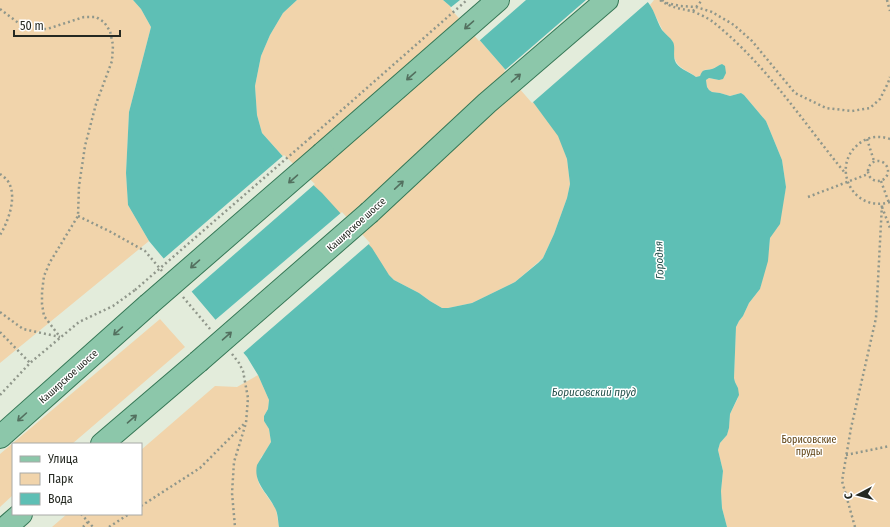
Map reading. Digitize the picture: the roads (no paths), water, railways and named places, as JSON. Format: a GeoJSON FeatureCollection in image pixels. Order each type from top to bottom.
{"type":"FeatureCollection","features":[{"type":"Feature","properties":{"kind":"main road","name":"Каширское шоссе"},"geometry":{"type":"LineString","coordinates":[[0,437],[141,297],[434,42],[498,0]]}},
{"type":"Feature","properties":{"kind":"main road","name":"Каширское шоссе"},"geometry":{"type":"LineString","coordinates":[[103,443],[370,212],[487,104],[607,0]]}},
{"type":"Feature","properties":{"kind":"main road"},"geometry":{"type":"LineString","coordinates":[[6,527],[20,515]]}},
{"type":"Feature","properties":{"kind":"water","name":"Борисовский пруд"},"geometry":{"type":"Polygon","coordinates":[[[133,0],[297,0],[283,13],[270,35],[261,56],[255,86],[257,115],[262,133],[287,161],[322,193],[372,248],[389,275],[394,280],[419,293],[442,308],[472,303],[515,282],[538,263],[543,258],[554,234],[567,198],[570,184],[567,159],[558,136],[530,98],[450,6],[443,0],[646,0],[662,30],[673,42],[675,60],[680,67],[696,77],[700,76],[704,70],[712,69],[722,64],[725,66],[726,73],[723,79],[719,80],[709,78],[706,80],[707,87],[712,92],[730,96],[741,93],[766,121],[782,160],[786,187],[780,224],[770,238],[768,261],[760,289],[749,303],[736,327],[734,378],[739,395],[730,414],[727,435],[720,443],[718,450],[723,471],[721,491],[722,508],[727,527],[279,527],[276,510],[259,483],[256,471],[257,465],[271,442],[269,429],[264,421],[269,400],[258,375],[247,357],[149,241],[128,205],[126,173],[129,112],[151,27],[141,9],[133,0]]]}},
{"type":"Feature","properties":{"kind":"water label","name":"Городня"},"geometry":{"type":"Point","coordinates":[659,260]}},
{"type":"Feature","properties":{"kind":"park label","name":"Борисовские пруды"},"geometry":{"type":"Point","coordinates":[809,444]}}]}
